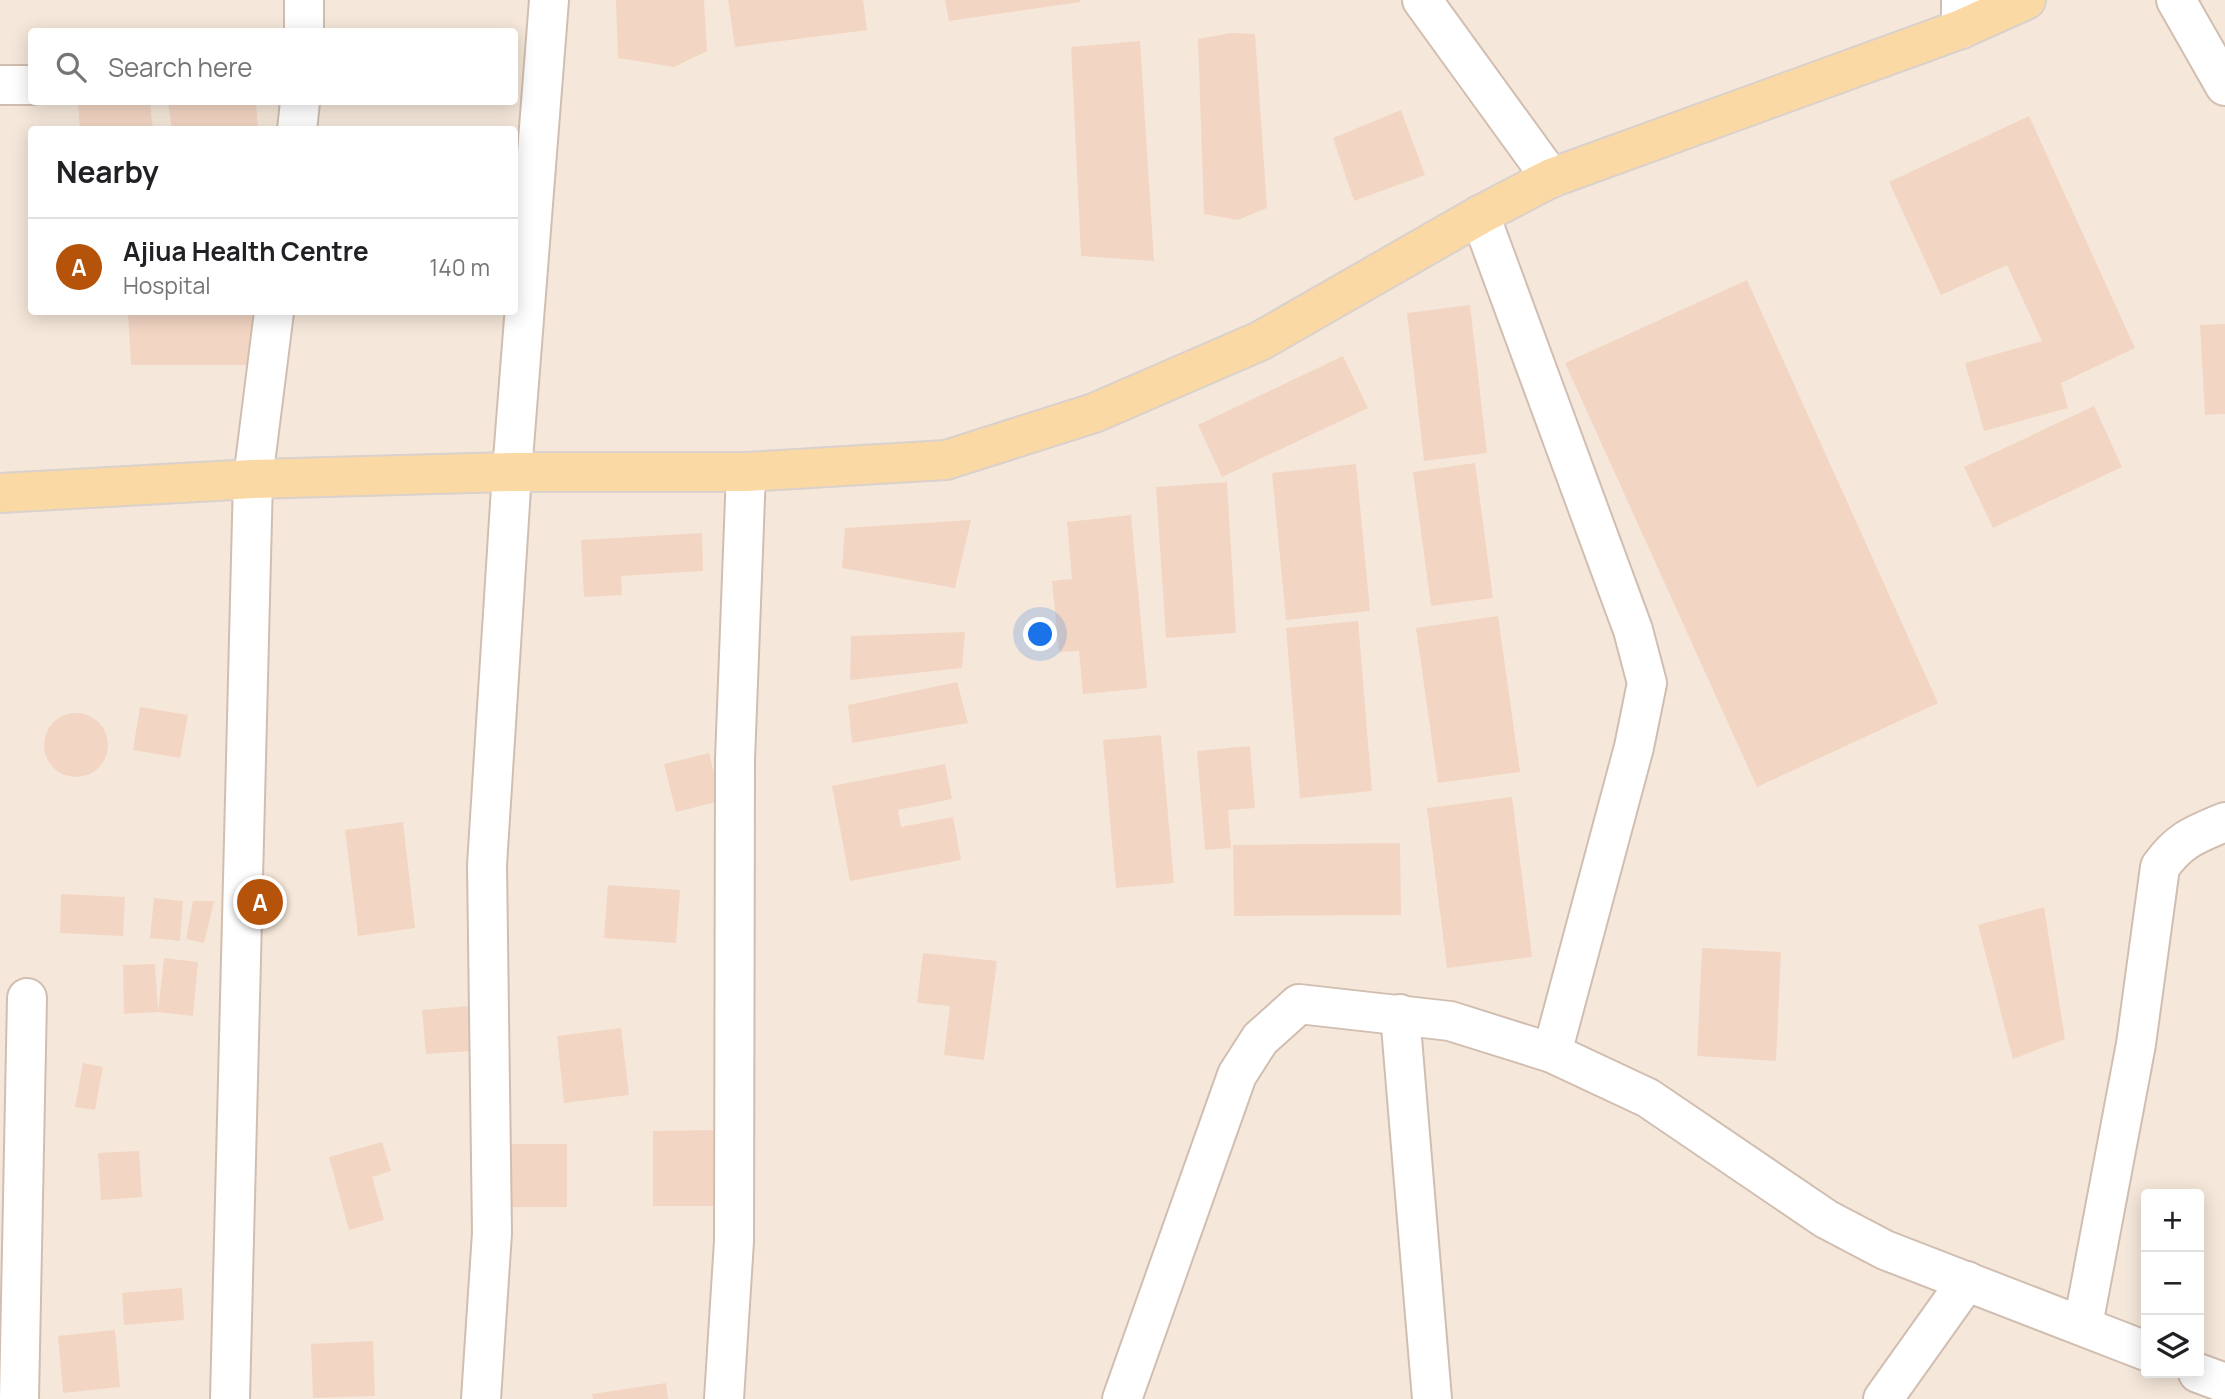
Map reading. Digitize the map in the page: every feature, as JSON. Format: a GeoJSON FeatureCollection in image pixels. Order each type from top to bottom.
{"type":"FeatureCollection","features":[{"type":"Feature","properties":{"kind":"main road"},"geometry":{"type":"LineString","coordinates":[[0,494],[253,479],[512,472],[746,472],[946,460],[1094,413],[1260,341],[1480,215],[1551,178],[1961,14],[2026,0]]}},
{"type":"Feature","properties":{"kind":"street"},"geometry":{"type":"LineString","coordinates":[[304,0],[304,28]]}},
{"type":"Feature","properties":{"kind":"street"},"geometry":{"type":"LineString","coordinates":[[481,1399],[492,1233],[487,865],[512,472],[549,0]]}},
{"type":"Feature","properties":{"kind":"street"},"geometry":{"type":"LineString","coordinates":[[1422,0],[1551,178]]}},
{"type":"Feature","properties":{"kind":"street"},"geometry":{"type":"LineString","coordinates":[[2176,0],[2225,86]]}},
{"type":"Feature","properties":{"kind":"street"},"geometry":{"type":"LineString","coordinates":[[0,85],[28,85]]}},
{"type":"Feature","properties":{"kind":"street"},"geometry":{"type":"LineString","coordinates":[[297,126],[300,105]]}},
{"type":"Feature","properties":{"kind":"street"},"geometry":{"type":"LineString","coordinates":[[1480,215],[1633,630],[1647,683],[1634,747],[1552,1053]]}},
{"type":"Feature","properties":{"kind":"street"},"geometry":{"type":"LineString","coordinates":[[230,1399],[253,479],[274,315]]}},
{"type":"Feature","properties":{"kind":"street"},"geometry":{"type":"LineString","coordinates":[[724,1399],[734,1241],[735,760],[746,472]]}},
{"type":"Feature","properties":{"kind":"street"},"geometry":{"type":"LineString","coordinates":[[2083,1325],[2136,1044],[2160,867],[2175,846],[2225,822]]}},
{"type":"Feature","properties":{"kind":"street"},"geometry":{"type":"LineString","coordinates":[[19,1399],[27,998]]}},
{"type":"Feature","properties":{"kind":"street"},"geometry":{"type":"LineString","coordinates":[[1122,1399],[1237,1075],[1260,1039],[1299,1004],[1450,1021],[1552,1053],[1647,1098],[1826,1219],[1885,1250],[2141,1349]]}},
{"type":"Feature","properties":{"kind":"street"},"geometry":{"type":"LineString","coordinates":[[1400,1014],[1432,1399]]}},
{"type":"Feature","properties":{"kind":"street"},"geometry":{"type":"LineString","coordinates":[[1884,1399],[1967,1281]]}},
{"type":"Feature","properties":{"kind":"street"},"geometry":{"type":"LineString","coordinates":[[2204,1375],[2225,1383]]}},
{"type":"Feature","properties":{"kind":"shaded area"},"geometry":{"type":"Polygon","coordinates":[[[0,0],[2225,0],[2225,1399],[0,1399],[0,0]]]}},
{"type":"Feature","properties":{"kind":"building"},"geometry":{"type":"Polygon","coordinates":[[[616,0],[704,0],[707,51],[674,67],[618,58],[616,0]]]}},
{"type":"Feature","properties":{"kind":"building"},"geometry":{"type":"Polygon","coordinates":[[[728,0],[863,0],[867,30],[735,47],[728,0]]]}},
{"type":"Feature","properties":{"kind":"building"},"geometry":{"type":"Polygon","coordinates":[[[945,0],[1080,0],[1081,2],[949,21],[945,0]]]}},
{"type":"Feature","properties":{"kind":"building"},"geometry":{"type":"Polygon","coordinates":[[[1231,33],[1255,34],[1267,208],[1238,220],[1204,214],[1198,39],[1231,33]]]}},
{"type":"Feature","properties":{"kind":"building"},"geometry":{"type":"Polygon","coordinates":[[[1140,41],[1154,261],[1081,256],[1071,47],[1140,41]]]}},
{"type":"Feature","properties":{"kind":"building"},"geometry":{"type":"Polygon","coordinates":[[[78,105],[150,105],[153,126],[80,126],[78,105]]]}},
{"type":"Feature","properties":{"kind":"building"},"geometry":{"type":"Polygon","coordinates":[[[168,105],[256,105],[258,126],[171,126],[168,105]]]}},
{"type":"Feature","properties":{"kind":"building"},"geometry":{"type":"Polygon","coordinates":[[[1401,110],[1425,175],[1354,201],[1333,138],[1401,110]]]}},
{"type":"Feature","properties":{"kind":"building"},"geometry":{"type":"Polygon","coordinates":[[[2029,116],[2135,348],[2061,383],[2068,408],[1984,431],[1965,363],[2042,341],[2007,265],[1941,295],[1889,182],[2029,116]]]}},
{"type":"Feature","properties":{"kind":"building"},"geometry":{"type":"Polygon","coordinates":[[[1747,280],[1938,703],[1757,787],[1565,363],[1747,280]]]}},
{"type":"Feature","properties":{"kind":"building"},"geometry":{"type":"Polygon","coordinates":[[[1470,305],[1487,453],[1424,461],[1407,313],[1470,305]]]}},
{"type":"Feature","properties":{"kind":"building"},"geometry":{"type":"Polygon","coordinates":[[[128,315],[267,315],[286,365],[131,365],[128,315]]]}},
{"type":"Feature","properties":{"kind":"building"},"geometry":{"type":"Polygon","coordinates":[[[2225,324],[2225,414],[2205,415],[2200,325],[2225,324]]]}},
{"type":"Feature","properties":{"kind":"building"},"geometry":{"type":"Polygon","coordinates":[[[1343,356],[1368,408],[1222,477],[1198,425],[1343,356]]]}},
{"type":"Feature","properties":{"kind":"building"},"geometry":{"type":"Polygon","coordinates":[[[2094,406],[2122,467],[1993,528],[1964,467],[2094,406]]]}},
{"type":"Feature","properties":{"kind":"building"},"geometry":{"type":"Polygon","coordinates":[[[1475,463],[1493,598],[1431,606],[1413,472],[1475,463]]]}},
{"type":"Feature","properties":{"kind":"building"},"geometry":{"type":"Polygon","coordinates":[[[1356,464],[1370,611],[1286,620],[1272,473],[1356,464]]]}},
{"type":"Feature","properties":{"kind":"building"},"geometry":{"type":"Polygon","coordinates":[[[1227,482],[1236,633],[1166,638],[1156,487],[1227,482]]]}},
{"type":"Feature","properties":{"kind":"building"},"geometry":{"type":"Polygon","coordinates":[[[1131,515],[1147,688],[1083,694],[1079,651],[1059,652],[1052,581],[1072,579],[1067,522],[1131,515]]]}},
{"type":"Feature","properties":{"kind":"building"},"geometry":{"type":"Polygon","coordinates":[[[971,520],[955,588],[842,568],[845,528],[971,520]]]}},
{"type":"Feature","properties":{"kind":"building"},"geometry":{"type":"Polygon","coordinates":[[[702,533],[703,571],[621,576],[622,595],[584,597],[581,540],[702,533]]]}},
{"type":"Feature","properties":{"kind":"building"},"geometry":{"type":"Polygon","coordinates":[[[1498,616],[1520,772],[1438,783],[1416,628],[1498,616]]]}},
{"type":"Feature","properties":{"kind":"building"},"geometry":{"type":"Polygon","coordinates":[[[1358,621],[1372,791],[1300,798],[1286,628],[1358,621]]]}},
{"type":"Feature","properties":{"kind":"building"},"geometry":{"type":"Polygon","coordinates":[[[965,632],[962,668],[850,680],[851,636],[965,632]]]}},
{"type":"Feature","properties":{"kind":"building"},"geometry":{"type":"Polygon","coordinates":[[[957,682],[968,723],[852,743],[848,705],[957,682]]]}},
{"type":"Feature","properties":{"kind":"building"},"geometry":{"type":"Polygon","coordinates":[[[140,707],[188,715],[180,758],[133,750],[140,707]]]}},
{"type":"Feature","properties":{"kind":"building"},"geometry":{"type":"Polygon","coordinates":[[[70,713],[82,713],[99,722],[106,733],[106,757],[99,768],[82,777],[70,777],[58,772],[49,763],[44,751],[44,739],[49,727],[58,718],[70,713]]]}},
{"type":"Feature","properties":{"kind":"building"},"geometry":{"type":"Polygon","coordinates":[[[1161,735],[1174,883],[1116,888],[1103,740],[1161,735]]]}},
{"type":"Feature","properties":{"kind":"building"},"geometry":{"type":"Polygon","coordinates":[[[1250,746],[1255,808],[1228,810],[1231,848],[1205,850],[1197,751],[1250,746]]]}},
{"type":"Feature","properties":{"kind":"building"},"geometry":{"type":"Polygon","coordinates":[[[709,753],[721,801],[676,812],[664,764],[709,753]]]}},
{"type":"Feature","properties":{"kind":"building"},"geometry":{"type":"Polygon","coordinates":[[[945,764],[952,799],[898,810],[901,827],[953,817],[961,860],[850,881],[832,786],[945,764]]]}},
{"type":"Feature","properties":{"kind":"building"},"geometry":{"type":"Polygon","coordinates":[[[1512,797],[1532,957],[1447,968],[1427,808],[1512,797]]]}},
{"type":"Feature","properties":{"kind":"building"},"geometry":{"type":"Polygon","coordinates":[[[403,822],[415,928],[358,936],[345,830],[403,822]]]}},
{"type":"Feature","properties":{"kind":"building"},"geometry":{"type":"Polygon","coordinates":[[[1400,843],[1401,915],[1234,916],[1233,845],[1400,843]]]}},
{"type":"Feature","properties":{"kind":"building"},"geometry":{"type":"Polygon","coordinates":[[[608,885],[680,890],[676,943],[604,938],[608,885]]]}},
{"type":"Feature","properties":{"kind":"building"},"geometry":{"type":"Polygon","coordinates":[[[61,894],[125,897],[123,936],[60,933],[61,894]]]}},
{"type":"Feature","properties":{"kind":"building"},"geometry":{"type":"Polygon","coordinates":[[[154,898],[183,901],[180,941],[150,938],[154,898]]]}},
{"type":"Feature","properties":{"kind":"building"},"geometry":{"type":"Polygon","coordinates":[[[193,901],[214,901],[204,943],[186,939],[193,901]]]}},
{"type":"Feature","properties":{"kind":"building"},"geometry":{"type":"Polygon","coordinates":[[[2044,907],[2065,1039],[2013,1059],[1978,925],[2044,907]]]}},
{"type":"Feature","properties":{"kind":"building"},"geometry":{"type":"Polygon","coordinates":[[[1702,948],[1781,952],[1776,1061],[1697,1056],[1702,948]]]}},
{"type":"Feature","properties":{"kind":"building"},"geometry":{"type":"Polygon","coordinates":[[[923,953],[997,961],[984,1060],[944,1055],[950,1006],[917,1003],[923,953]]]}},
{"type":"Feature","properties":{"kind":"building"},"geometry":{"type":"Polygon","coordinates":[[[164,958],[198,962],[193,1016],[158,1012],[164,958]]]}},
{"type":"Feature","properties":{"kind":"building"},"geometry":{"type":"Polygon","coordinates":[[[155,964],[158,1012],[124,1014],[123,965],[155,964]]]}},
{"type":"Feature","properties":{"kind":"building"},"geometry":{"type":"Polygon","coordinates":[[[469,1006],[471,1051],[426,1054],[422,1010],[469,1006]]]}},
{"type":"Feature","properties":{"kind":"building"},"geometry":{"type":"Polygon","coordinates":[[[621,1028],[629,1095],[564,1103],[557,1036],[621,1028]]]}},
{"type":"Feature","properties":{"kind":"building"},"geometry":{"type":"Polygon","coordinates":[[[83,1063],[103,1067],[95,1110],[75,1107],[83,1063]]]}},
{"type":"Feature","properties":{"kind":"building"},"geometry":{"type":"Polygon","coordinates":[[[717,1130],[718,1206],[653,1206],[653,1131],[717,1130]]]}},
{"type":"Feature","properties":{"kind":"building"},"geometry":{"type":"Polygon","coordinates":[[[382,1142],[391,1171],[372,1177],[384,1220],[349,1230],[329,1157],[382,1142]]]}},
{"type":"Feature","properties":{"kind":"building"},"geometry":{"type":"Polygon","coordinates":[[[506,1144],[567,1144],[567,1207],[505,1207],[506,1144]]]}},
{"type":"Feature","properties":{"kind":"building"},"geometry":{"type":"Polygon","coordinates":[[[139,1151],[142,1197],[101,1200],[98,1153],[139,1151]]]}},
{"type":"Feature","properties":{"kind":"building"},"geometry":{"type":"Polygon","coordinates":[[[182,1288],[184,1320],[124,1325],[122,1293],[182,1288]]]}},
{"type":"Feature","properties":{"kind":"building"},"geometry":{"type":"Polygon","coordinates":[[[115,1330],[120,1387],[63,1393],[58,1336],[115,1330]]]}},
{"type":"Feature","properties":{"kind":"building"},"geometry":{"type":"Polygon","coordinates":[[[373,1341],[375,1396],[313,1398],[311,1344],[373,1341]]]}},
{"type":"Feature","properties":{"kind":"building"},"geometry":{"type":"Polygon","coordinates":[[[666,1383],[668,1399],[593,1399],[592,1394],[666,1383]]]}},
{"type":"Feature","properties":{"kind":"place","name":"Ajiua Health Centre"},"geometry":{"type":"Point","coordinates":[260,902]}}]}
